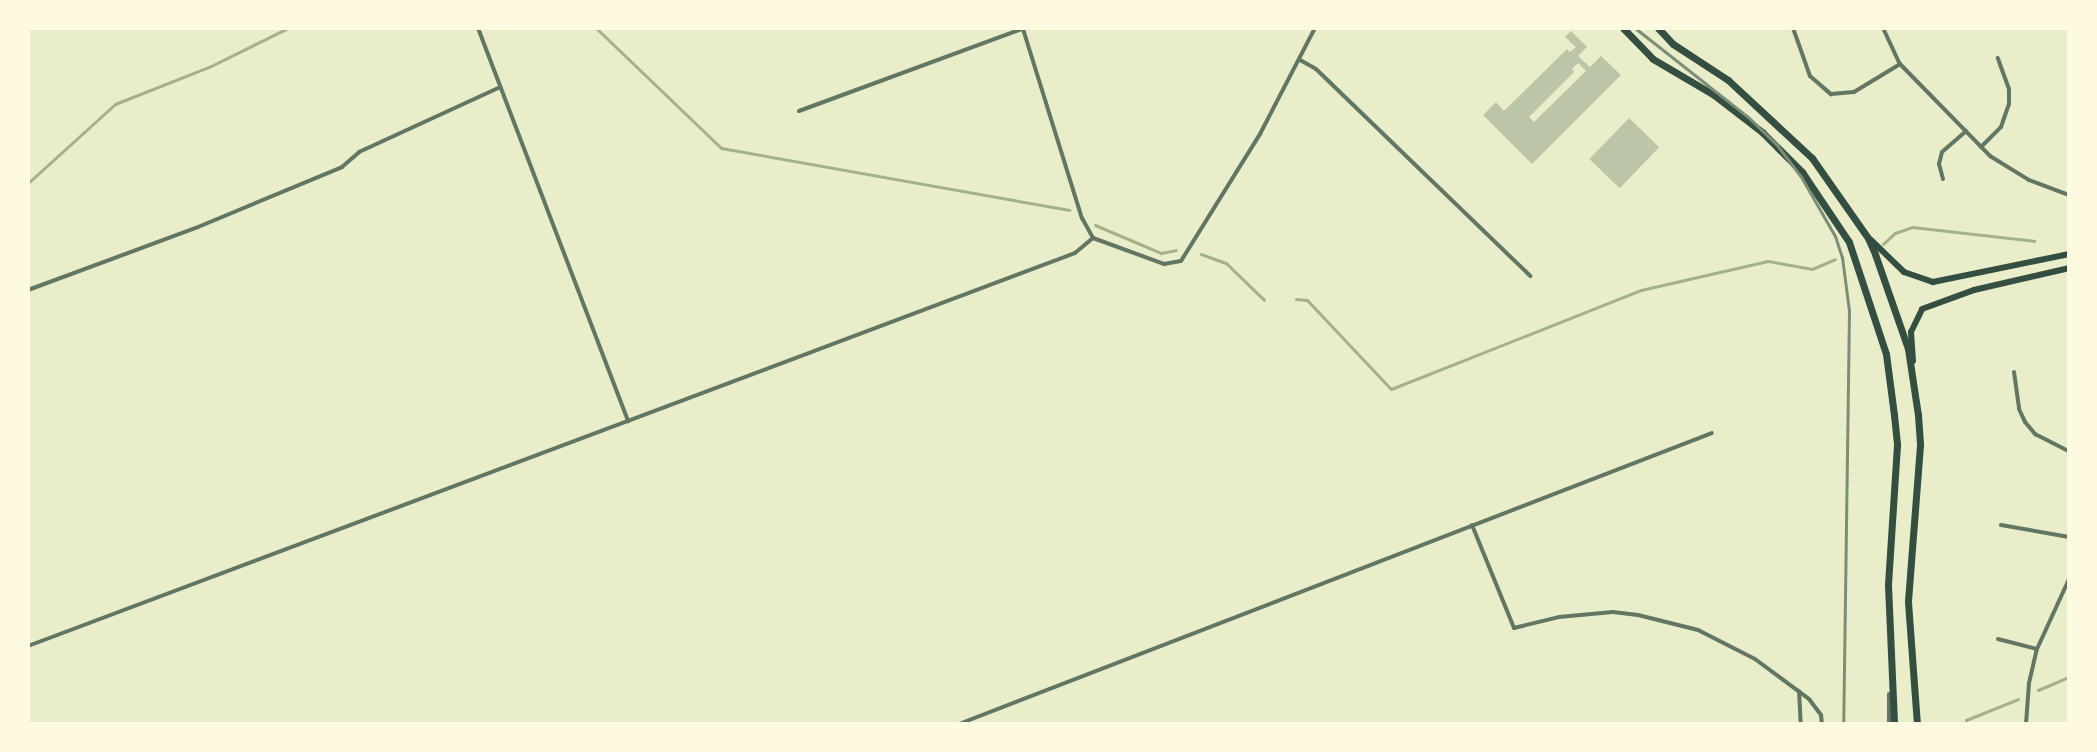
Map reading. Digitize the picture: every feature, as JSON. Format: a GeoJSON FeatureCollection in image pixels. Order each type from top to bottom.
{"type":"FeatureCollection","features":[{"type":"Feature","properties":{"kind":"highway"},"geometry":{"type":"LineString","coordinates":[[1623,28],[1653,59],[1714,95],[1762,132],[1802,172],[1849,242],[1886,354],[1895,430],[1888,585],[1892,724]]}},
{"type":"Feature","properties":{"kind":"highway"},"geometry":{"type":"LineString","coordinates":[[1658,28],[1673,44],[1728,80],[1785,130],[1822,169],[1868,238],[1902,329],[1914,378],[1920,445],[1908,602],[1917,724]]}},
{"type":"Feature","properties":{"kind":"main road"},"geometry":{"type":"LineString","coordinates":[[1868,238],[1904,272],[1933,282],[2069,254]]}},
{"type":"Feature","properties":{"kind":"main road"},"geometry":{"type":"LineString","coordinates":[[1914,378],[1911,332],[1914,318],[1922,309],[1974,290],[2069,268]]}},
{"type":"Feature","properties":{"kind":"street"},"geometry":{"type":"LineString","coordinates":[[478,28],[628,421]]}},
{"type":"Feature","properties":{"kind":"street"},"geometry":{"type":"LineString","coordinates":[[799,111],[1023,28],[1082,218],[1093,238],[1164,264],[1181,261],[1260,134],[1315,28]]}},
{"type":"Feature","properties":{"kind":"street"},"geometry":{"type":"LineString","coordinates":[[1793,28],[1810,76],[1831,94],[1854,92],[1900,64]]}},
{"type":"Feature","properties":{"kind":"street"},"geometry":{"type":"LineString","coordinates":[[1883,28],[1900,64],[1981,147],[2008,169],[2069,195]]}},
{"type":"Feature","properties":{"kind":"street"},"geometry":{"type":"LineString","coordinates":[[1981,147],[2001,127],[2009,104],[2009,89],[1998,58]]}},
{"type":"Feature","properties":{"kind":"street"},"geometry":{"type":"LineString","coordinates":[[1300,60],[1316,69],[1530,276]]}},
{"type":"Feature","properties":{"kind":"street"},"geometry":{"type":"LineString","coordinates":[[28,290],[198,227],[342,167],[359,152],[500,87]]}},
{"type":"Feature","properties":{"kind":"street"},"geometry":{"type":"LineString","coordinates":[[1943,179],[1939,164],[1942,152],[1966,131]]}},
{"type":"Feature","properties":{"kind":"street"},"geometry":{"type":"LineString","coordinates":[[28,646],[1075,253],[1093,238]]}},
{"type":"Feature","properties":{"kind":"street"},"geometry":{"type":"LineString","coordinates":[[2014,372],[2019,409],[2025,422],[2035,434],[2069,451]]}},
{"type":"Feature","properties":{"kind":"street"},"geometry":{"type":"LineString","coordinates":[[959,724],[1712,433]]}},
{"type":"Feature","properties":{"kind":"street"},"geometry":{"type":"LineString","coordinates":[[1472,525],[1514,628],[1588,613],[1638,615],[1669,621],[1727,643],[1799,691],[1818,710],[1822,724]]}},
{"type":"Feature","properties":{"kind":"street"},"geometry":{"type":"LineString","coordinates":[[2001,525],[2069,537]]}},
{"type":"Feature","properties":{"kind":"street"},"geometry":{"type":"LineString","coordinates":[[2026,724],[2029,683],[2037,649],[2069,579]]}},
{"type":"Feature","properties":{"kind":"street"},"geometry":{"type":"LineString","coordinates":[[1998,639],[2037,649]]}},
{"type":"Feature","properties":{"kind":"street"},"geometry":{"type":"LineString","coordinates":[[1799,691],[1801,724]]}},
{"type":"Feature","properties":{"kind":"building"},"geometry":{"type":"Polygon","coordinates":[[[1571,31],[1587,47],[1578,56],[1590,67],[1601,56],[1621,75],[1532,164],[1483,115],[1496,102],[1504,111],[1567,49],[1570,52],[1576,47],[1565,37],[1571,31]],[[1578,63],[1572,69],[1574,72],[1529,117],[1534,122],[1586,71],[1578,63]]]}},
{"type":"Feature","properties":{"kind":"building"},"geometry":{"type":"Polygon","coordinates":[[[1629,118],[1659,147],[1620,188],[1589,159],[1629,118]]]}},
{"type":"Feature","properties":{"kind":"waterway"},"geometry":{"type":"LineString","coordinates":[[28,183],[115,104],[211,66],[288,28]]}},
{"type":"Feature","properties":{"kind":"waterway"},"geometry":{"type":"LineString","coordinates":[[596,28],[721,148],[1070,210]]}},
{"type":"Feature","properties":{"kind":"waterway"},"geometry":{"type":"LineString","coordinates":[[1095,225],[1161,253],[1176,250]]}},
{"type":"Feature","properties":{"kind":"waterway"},"geometry":{"type":"LineString","coordinates":[[1883,244],[1895,233],[1912,227],[2034,241]]}},
{"type":"Feature","properties":{"kind":"waterway"},"geometry":{"type":"LineString","coordinates":[[1201,254],[1226,263],[1264,300]]}},
{"type":"Feature","properties":{"kind":"waterway"},"geometry":{"type":"LineString","coordinates":[[1296,299],[1307,300],[1391,389],[1641,290],[1768,261],[1812,269],[1835,259]]}},
{"type":"Feature","properties":{"kind":"waterway"},"geometry":{"type":"LineString","coordinates":[[2038,690],[2069,677]]}},
{"type":"Feature","properties":{"kind":"waterway"},"geometry":{"type":"LineString","coordinates":[[1966,724],[1966,720],[2018,699]]}},
{"type":"Feature","properties":{"kind":"railway"},"geometry":{"type":"LineString","coordinates":[[1635,28],[1747,116],[1777,145],[1800,175],[1835,236],[1842,257],[1849,311],[1843,724]]}}]}
